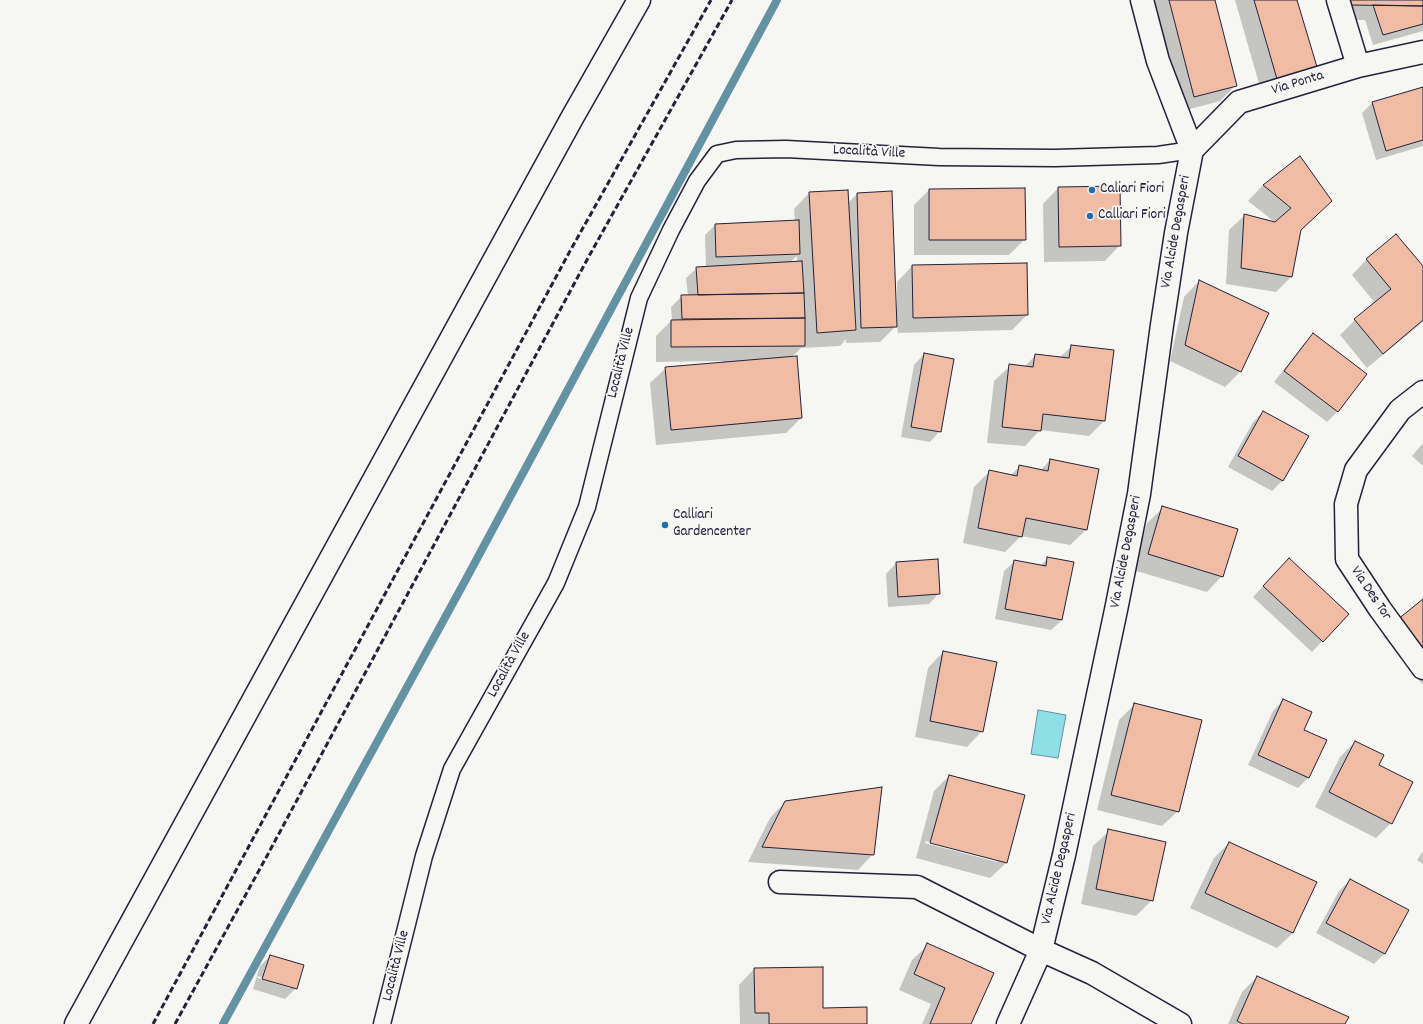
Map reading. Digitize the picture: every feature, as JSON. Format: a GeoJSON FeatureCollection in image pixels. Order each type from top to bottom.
{"type":"FeatureCollection","features":[{"type":"Feature","properties":{"kind":"street"},"geometry":{"type":"LineString","coordinates":[[76,1024],[572,118],[639,0]]}},
{"type":"Feature","properties":{"kind":"street"},"geometry":{"type":"LineString","coordinates":[[1142,0],[1158,61],[1192,150]]}},
{"type":"Feature","properties":{"kind":"street"},"geometry":{"type":"LineString","coordinates":[[1338,0],[1358,66]]}},
{"type":"Feature","properties":{"kind":"street","name":"Via Ponta"},"geometry":{"type":"LineString","coordinates":[[1192,150],[1239,102],[1358,66],[1423,52]]}},
{"type":"Feature","properties":{"kind":"street","name":"Via Alcide Degasperi"},"geometry":{"type":"LineString","coordinates":[[1008,1024],[1041,950],[1065,848],[1139,494],[1176,233],[1192,150]]}},
{"type":"Feature","properties":{"kind":"street","name":"Via Des Tor"},"geometry":{"type":"LineString","coordinates":[[1423,392],[1400,410],[1356,470],[1346,504],[1347,559],[1380,609],[1423,668]]}},
{"type":"Feature","properties":{"kind":"street"},"geometry":{"type":"LineString","coordinates":[[780,882],[917,887],[1041,950],[1092,973],[1180,1024]]}},
{"type":"Feature","properties":{"kind":"lane","name":"Località Ville"},"geometry":{"type":"LineString","coordinates":[[382,1024],[424,856],[452,769],[556,583],[587,507],[639,298],[671,230],[697,180],[717,154],[736,150],[786,149],[939,157],[1055,158],[1158,155],[1192,150]]}},
{"type":"Feature","properties":{"kind":"water"},"geometry":{"type":"Polygon","coordinates":[[[1038,710],[1066,715],[1058,758],[1031,754],[1038,710]]]}},
{"type":"Feature","properties":{"kind":"building"},"geometry":{"type":"Polygon","coordinates":[[[1169,0],[1215,0],[1237,86],[1194,97],[1169,0]]]}},
{"type":"Feature","properties":{"kind":"building"},"geometry":{"type":"Polygon","coordinates":[[[1254,0],[1297,0],[1317,67],[1277,79],[1254,0]]]}},
{"type":"Feature","properties":{"kind":"building"},"geometry":{"type":"Polygon","coordinates":[[[1348,0],[1423,0],[1423,6],[1348,5],[1348,0]]]}},
{"type":"Feature","properties":{"kind":"building"},"geometry":{"type":"Polygon","coordinates":[[[1373,5],[1423,6],[1423,24],[1383,35],[1373,5]]]}},
{"type":"Feature","properties":{"kind":"building"},"geometry":{"type":"Polygon","coordinates":[[[1423,87],[1423,140],[1386,151],[1372,102],[1423,87]]]}},
{"type":"Feature","properties":{"kind":"building"},"geometry":{"type":"Polygon","coordinates":[[[1300,156],[1332,201],[1301,230],[1292,277],[1241,268],[1244,214],[1275,222],[1291,208],[1263,185],[1300,156]]]}},
{"type":"Feature","properties":{"kind":"building","name":"Calliari Fiori"},"geometry":{"type":"Polygon","coordinates":[[[1120,186],[1121,246],[1059,247],[1058,187],[1120,186]]]}},
{"type":"Feature","properties":{"kind":"building"},"geometry":{"type":"Polygon","coordinates":[[[1025,188],[1026,240],[929,240],[929,189],[1025,188]]]}},
{"type":"Feature","properties":{"kind":"building"},"geometry":{"type":"Polygon","coordinates":[[[848,190],[856,330],[817,333],[809,192],[848,190]]]}},
{"type":"Feature","properties":{"kind":"building"},"geometry":{"type":"Polygon","coordinates":[[[892,191],[897,327],[861,328],[857,193],[892,191]]]}},
{"type":"Feature","properties":{"kind":"building"},"geometry":{"type":"Polygon","coordinates":[[[799,220],[800,254],[716,257],[715,224],[799,220]]]}},
{"type":"Feature","properties":{"kind":"building"},"geometry":{"type":"Polygon","coordinates":[[[1396,234],[1423,266],[1423,320],[1383,354],[1354,319],[1391,289],[1366,259],[1396,234]]]}},
{"type":"Feature","properties":{"kind":"building"},"geometry":{"type":"Polygon","coordinates":[[[802,261],[804,293],[698,295],[696,267],[802,261]]]}},
{"type":"Feature","properties":{"kind":"building"},"geometry":{"type":"Polygon","coordinates":[[[1027,263],[1028,315],[913,318],[912,265],[1027,263]]]}},
{"type":"Feature","properties":{"kind":"building"},"geometry":{"type":"Polygon","coordinates":[[[1199,280],[1269,313],[1241,372],[1185,345],[1199,280]]]}},
{"type":"Feature","properties":{"kind":"building"},"geometry":{"type":"Polygon","coordinates":[[[804,293],[805,318],[682,319],[681,295],[804,293]]]}},
{"type":"Feature","properties":{"kind":"building"},"geometry":{"type":"Polygon","coordinates":[[[805,318],[805,346],[671,347],[671,320],[805,318]]]}},
{"type":"Feature","properties":{"kind":"building"},"geometry":{"type":"Polygon","coordinates":[[[1313,333],[1367,374],[1338,412],[1284,371],[1313,333]]]}},
{"type":"Feature","properties":{"kind":"building"},"geometry":{"type":"Polygon","coordinates":[[[1071,345],[1114,350],[1105,421],[1043,414],[1041,431],[1002,427],[1009,364],[1033,367],[1035,354],[1069,358],[1071,345]]]}},
{"type":"Feature","properties":{"kind":"building"},"geometry":{"type":"Polygon","coordinates":[[[924,353],[954,359],[941,432],[911,427],[924,353]]]}},
{"type":"Feature","properties":{"kind":"building"},"geometry":{"type":"Polygon","coordinates":[[[797,356],[802,418],[671,430],[665,367],[797,356]]]}},
{"type":"Feature","properties":{"kind":"building"},"geometry":{"type":"Polygon","coordinates":[[[1263,411],[1309,436],[1283,481],[1238,456],[1263,411]]]}},
{"type":"Feature","properties":{"kind":"building"},"geometry":{"type":"Polygon","coordinates":[[[1050,459],[1099,469],[1087,530],[1026,518],[1022,537],[978,528],[989,470],[1017,476],[1019,465],[1048,471],[1050,459]]]}},
{"type":"Feature","properties":{"kind":"building"},"geometry":{"type":"Polygon","coordinates":[[[1162,506],[1238,529],[1223,577],[1148,554],[1162,506]]]}},
{"type":"Feature","properties":{"kind":"building"},"geometry":{"type":"Polygon","coordinates":[[[1047,557],[1074,562],[1062,620],[1005,609],[1014,560],[1046,566],[1047,557]]]}},
{"type":"Feature","properties":{"kind":"building"},"geometry":{"type":"Polygon","coordinates":[[[1289,558],[1349,614],[1323,642],[1263,586],[1289,558]]]}},
{"type":"Feature","properties":{"kind":"building"},"geometry":{"type":"Polygon","coordinates":[[[938,559],[940,594],[898,597],[896,562],[938,559]]]}},
{"type":"Feature","properties":{"kind":"building"},"geometry":{"type":"Polygon","coordinates":[[[1423,599],[1423,651],[1397,620],[1423,599]]]}},
{"type":"Feature","properties":{"kind":"building"},"geometry":{"type":"Polygon","coordinates":[[[943,651],[997,662],[983,732],[930,721],[943,651]]]}},
{"type":"Feature","properties":{"kind":"building"},"geometry":{"type":"Polygon","coordinates":[[[1283,699],[1312,712],[1304,730],[1327,740],[1309,778],[1258,755],[1283,699]]]}},
{"type":"Feature","properties":{"kind":"building"},"geometry":{"type":"Polygon","coordinates":[[[1134,703],[1202,720],[1179,812],[1111,795],[1134,703]]]}},
{"type":"Feature","properties":{"kind":"building"},"geometry":{"type":"Polygon","coordinates":[[[1355,741],[1384,755],[1379,765],[1413,782],[1392,824],[1329,792],[1355,741]]]}},
{"type":"Feature","properties":{"kind":"building"},"geometry":{"type":"Polygon","coordinates":[[[949,775],[1025,795],[1007,863],[930,843],[949,775]]]}},
{"type":"Feature","properties":{"kind":"building"},"geometry":{"type":"Polygon","coordinates":[[[882,787],[874,855],[762,847],[785,801],[882,787]]]}},
{"type":"Feature","properties":{"kind":"building"},"geometry":{"type":"Polygon","coordinates":[[[1108,829],[1166,842],[1153,901],[1096,889],[1108,829]]]}},
{"type":"Feature","properties":{"kind":"building"},"geometry":{"type":"Polygon","coordinates":[[[1229,842],[1317,882],[1293,933],[1205,893],[1229,842]]]}},
{"type":"Feature","properties":{"kind":"building"},"geometry":{"type":"Polygon","coordinates":[[[1350,879],[1409,910],[1385,954],[1326,923],[1350,879]]]}},
{"type":"Feature","properties":{"kind":"building"},"geometry":{"type":"Polygon","coordinates":[[[927,943],[994,973],[971,1024],[930,1024],[945,988],[914,974],[927,943]]]}},
{"type":"Feature","properties":{"kind":"building"},"geometry":{"type":"Polygon","coordinates":[[[270,955],[304,965],[297,989],[262,979],[270,955]]]}},
{"type":"Feature","properties":{"kind":"building"},"geometry":{"type":"Polygon","coordinates":[[[823,967],[823,1008],[867,1007],[867,1024],[769,1024],[769,1013],[755,1013],[754,968],[823,967]]]}},
{"type":"Feature","properties":{"kind":"building"},"geometry":{"type":"Polygon","coordinates":[[[1257,976],[1349,1017],[1345,1024],[1243,1024],[1237,1021],[1257,976]]]}},
{"type":"Feature","properties":{"kind":"waterway"},"geometry":{"type":"LineString","coordinates":[[223,1024],[465,581],[777,0]]}},
{"type":"Feature","properties":{"kind":"railway"},"geometry":{"type":"LineString","coordinates":[[153,1024],[570,251],[711,0]]}},
{"type":"Feature","properties":{"kind":"railway"},"geometry":{"type":"LineString","coordinates":[[175,1024],[588,258],[732,0]]}},
{"type":"Feature","properties":{"kind":"place","name":"Caliari Fiori"},"geometry":{"type":"Point","coordinates":[1092,190]}},
{"type":"Feature","properties":{"kind":"place","name":"Calliari Fiori"},"geometry":{"type":"Point","coordinates":[1090,216]}},
{"type":"Feature","properties":{"kind":"place","name":"Calliari Gardencenter"},"geometry":{"type":"Point","coordinates":[665,525]}}]}
